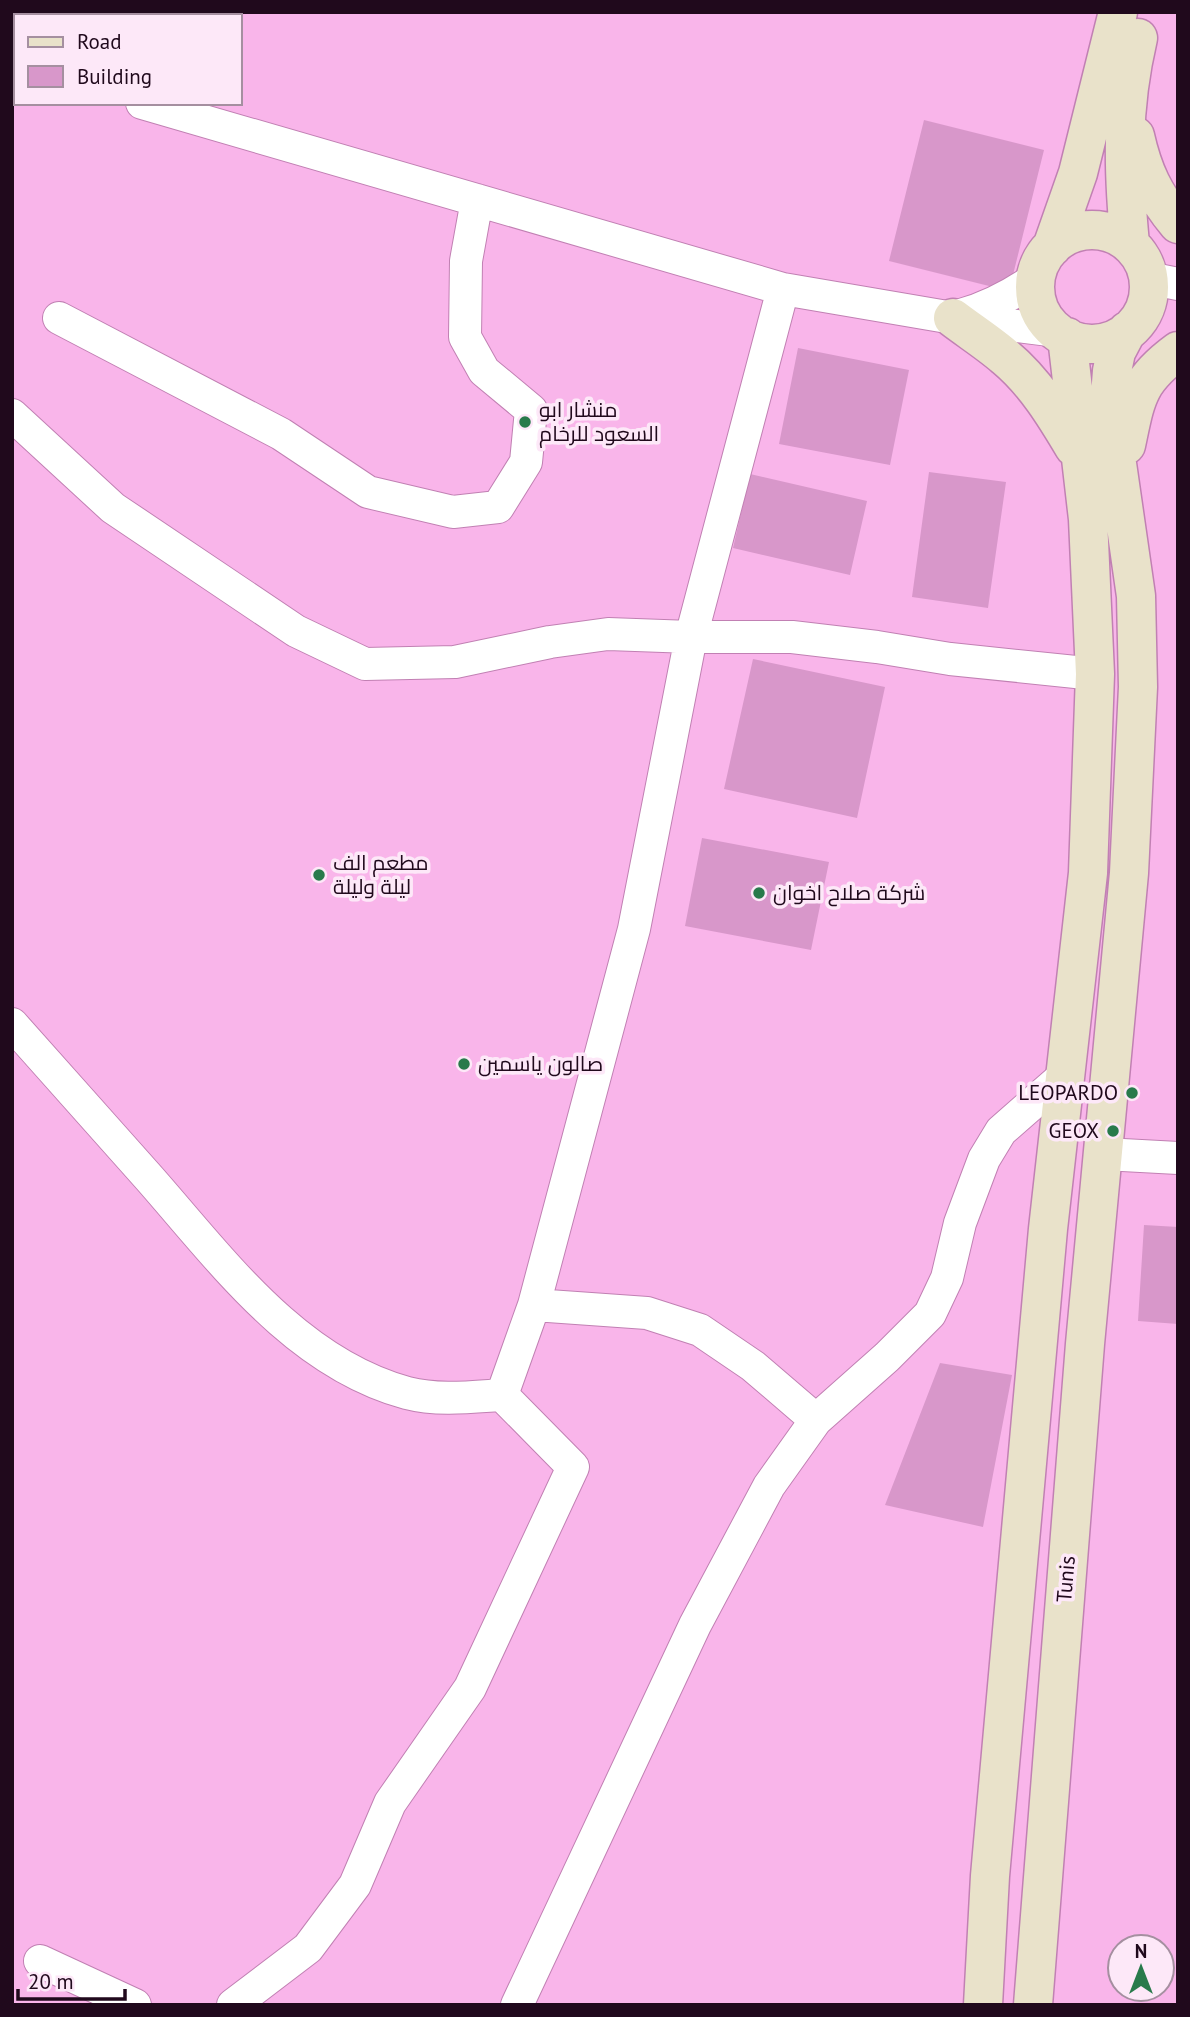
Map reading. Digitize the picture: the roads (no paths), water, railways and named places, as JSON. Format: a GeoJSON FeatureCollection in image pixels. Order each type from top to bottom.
{"type":"FeatureCollection","features":[{"type":"Feature","properties":{"kind":"main road"},"geometry":{"type":"LineString","coordinates":[[1044,262],[1060,240],[1076,232],[1094,230],[1113,234],[1130,244],[1163,281],[1148,298],[1140,317],[1127,331],[1110,341],[1090,343],[1062,334],[1045,318],[1037,302],[1044,262],[1079,173],[1118,12]]}},
{"type":"Feature","properties":{"kind":"main road"},"geometry":{"type":"LineString","coordinates":[[1130,244],[1124,182],[1124,126],[1129,74],[1144,12]]}},
{"type":"Feature","properties":{"kind":"main road"},"geometry":{"type":"LineString","coordinates":[[1126,99],[1147,179],[1178,224]]}},
{"type":"Feature","properties":{"kind":"main road"},"geometry":{"type":"LineString","coordinates":[[953,318],[1006,357],[1032,383],[1080,457]]}},
{"type":"Feature","properties":{"kind":"main road","name":"Tunis"},"geometry":{"type":"LineString","coordinates":[[1033,2005],[1085,1344],[1129,873],[1138,687],[1136,596],[1109,408],[1116,352],[1127,331]]}},
{"type":"Feature","properties":{"kind":"main road"},"geometry":{"type":"LineString","coordinates":[[983,2005],[990,1876],[1048,1229],[1088,873],[1095,674],[1088,519],[1062,334]]}},
{"type":"Feature","properties":{"kind":"main road"},"geometry":{"type":"LineString","coordinates":[[1119,478],[1136,397],[1156,367],[1178,351]]}},
{"type":"Feature","properties":{"kind":"street"},"geometry":{"type":"LineString","coordinates":[[149,105],[783,289],[1062,334]]}},
{"type":"Feature","properties":{"kind":"street"},"geometry":{"type":"LineString","coordinates":[[60,318],[281,434],[368,492],[453,512],[498,507],[526,462],[531,410],[484,371],[465,337],[466,261],[477,200]]}},
{"type":"Feature","properties":{"kind":"street"},"geometry":{"type":"LineString","coordinates":[[953,318],[990,306],[1012,295],[1044,262]]}},
{"type":"Feature","properties":{"kind":"street"},"geometry":{"type":"LineString","coordinates":[[502,1395],[534,1305],[634,929],[691,637],[783,289]]}},
{"type":"Feature","properties":{"kind":"street"},"geometry":{"type":"LineString","coordinates":[[12,415],[113,508],[296,631],[365,664],[455,662],[551,642],[608,634],[792,637],[950,659],[1095,674]]}},
{"type":"Feature","properties":{"kind":"street"},"geometry":{"type":"LineString","coordinates":[[12,1024],[247,1290],[312,1347],[366,1378],[408,1393],[455,1398],[502,1395],[573,1467],[470,1688],[390,1803],[355,1885],[308,1948],[233,2005]]}},
{"type":"Feature","properties":{"kind":"street"},"geometry":{"type":"LineString","coordinates":[[517,2005],[695,1625],[769,1486],[816,1420],[887,1357],[930,1314],[947,1278],[960,1223],[984,1159],[1002,1131],[1065,1075]]}},
{"type":"Feature","properties":{"kind":"street"},"geometry":{"type":"LineString","coordinates":[[1104,1153],[1178,1158]]}},
{"type":"Feature","properties":{"kind":"street"},"geometry":{"type":"LineString","coordinates":[[534,1305],[647,1313],[700,1330],[753,1366],[816,1420]]}},
{"type":"Feature","properties":{"kind":"street"},"geometry":{"type":"LineString","coordinates":[[40,1961],[135,2005]]}},
{"type":"Feature","properties":{"kind":"place","name":"منشار ابو السعود للرخام"},"geometry":{"type":"Point","coordinates":[525,422]}},
{"type":"Feature","properties":{"kind":"place","name":"مطعم الف ليلة وليلة"},"geometry":{"type":"Point","coordinates":[319,875]}},
{"type":"Feature","properties":{"kind":"place","name":"شركة صلاح اخوان"},"geometry":{"type":"Point","coordinates":[759,893]}},
{"type":"Feature","properties":{"kind":"place","name":"صالون ياسمين"},"geometry":{"type":"Point","coordinates":[464,1064]}},
{"type":"Feature","properties":{"kind":"place","name":"LEOPARDO"},"geometry":{"type":"Point","coordinates":[1132,1093]}},
{"type":"Feature","properties":{"kind":"place","name":"GEOX"},"geometry":{"type":"Point","coordinates":[1113,1131]}}]}
